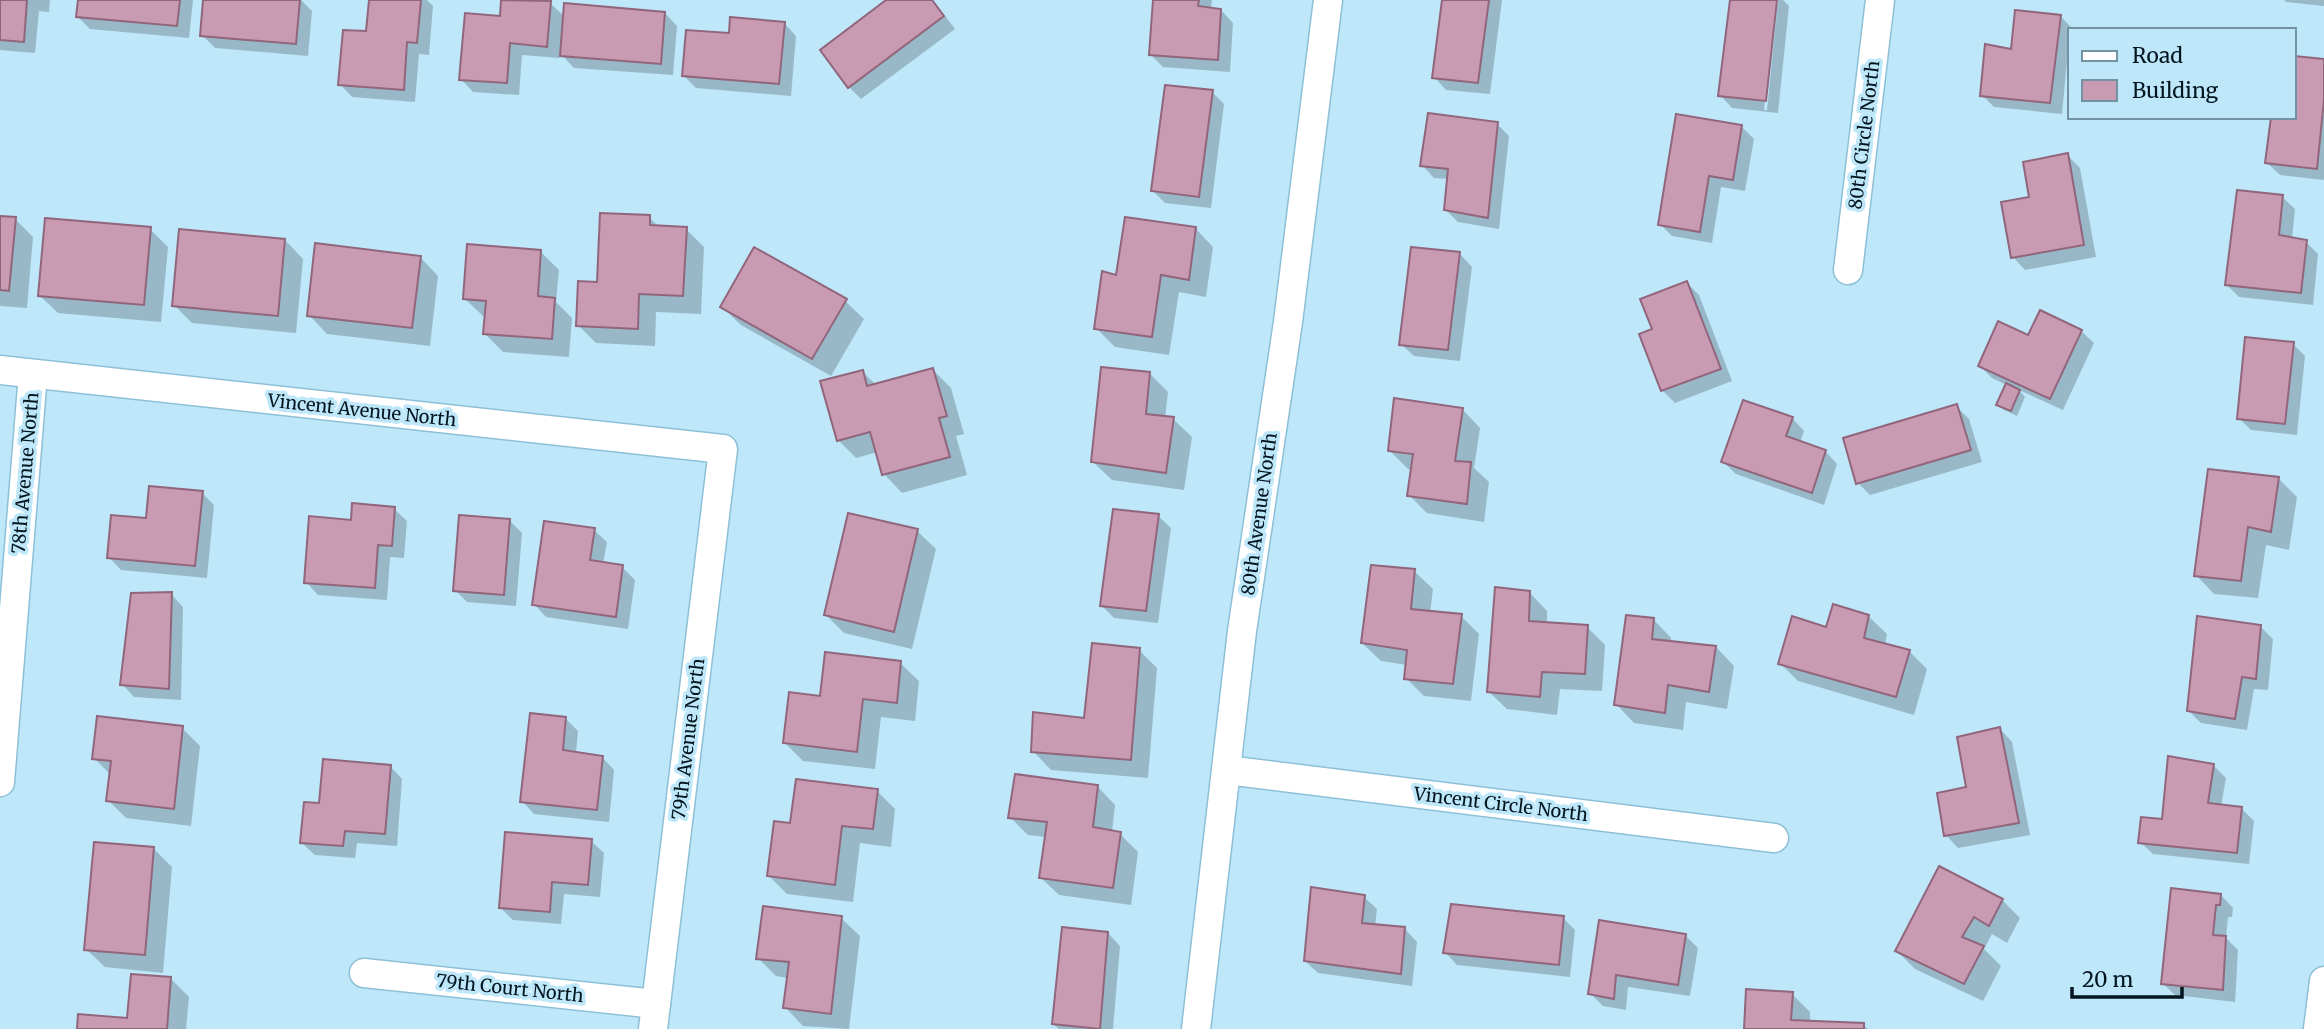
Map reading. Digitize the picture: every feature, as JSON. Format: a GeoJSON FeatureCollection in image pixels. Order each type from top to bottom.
{"type":"FeatureCollection","features":[{"type":"Feature","properties":{"kind":"street","name":"80th Avenue North"},"geometry":{"type":"LineString","coordinates":[[1196,1029],[1242,631],[1288,322],[1328,0]]}},
{"type":"Feature","properties":{"kind":"street","name":"80th Circle North"},"geometry":{"type":"LineString","coordinates":[[1848,270],[1881,0]]}},
{"type":"Feature","properties":{"kind":"street","name":"Vincent Avenue North"},"geometry":{"type":"LineString","coordinates":[[0,370],[723,449]]}},
{"type":"Feature","properties":{"kind":"street","name":"78th Avenue North"},"geometry":{"type":"LineString","coordinates":[[0,782],[33,374]]}},
{"type":"Feature","properties":{"kind":"street","name":"79th Avenue North"},"geometry":{"type":"LineString","coordinates":[[654,1016],[723,449]]}},
{"type":"Feature","properties":{"kind":"street","name":"Vincent Circle North"},"geometry":{"type":"LineString","coordinates":[[1227,770],[1774,838]]}},
{"type":"Feature","properties":{"kind":"street","name":"79th Court North"},"geometry":{"type":"LineString","coordinates":[[364,973],[654,1016]]}},
{"type":"Feature","properties":{"kind":"street"},"geometry":{"type":"LineString","coordinates":[[2318,1029],[2324,981]]}},
{"type":"Feature","properties":{"kind":"building"},"geometry":{"type":"Polygon","coordinates":[[[0,0],[27,0],[24,42],[0,40],[0,0]]]}},
{"type":"Feature","properties":{"kind":"building"},"geometry":{"type":"Polygon","coordinates":[[[78,0],[180,0],[177,26],[76,17],[78,0]]]}},
{"type":"Feature","properties":{"kind":"building"},"geometry":{"type":"Polygon","coordinates":[[[203,0],[300,0],[296,44],[200,36],[203,0]]]}},
{"type":"Feature","properties":{"kind":"building"},"geometry":{"type":"Polygon","coordinates":[[[369,0],[421,0],[417,43],[407,42],[404,90],[338,85],[343,30],[366,31],[369,0]]]}},
{"type":"Feature","properties":{"kind":"building"},"geometry":{"type":"Polygon","coordinates":[[[501,0],[551,1],[547,47],[510,43],[507,83],[459,80],[465,13],[500,16],[501,0]]]}},
{"type":"Feature","properties":{"kind":"building"},"geometry":{"type":"Polygon","coordinates":[[[886,0],[932,0],[944,16],[848,88],[820,50],[886,0]]]}},
{"type":"Feature","properties":{"kind":"building"},"geometry":{"type":"Polygon","coordinates":[[[1153,0],[1199,0],[1198,6],[1221,9],[1218,60],[1149,55],[1153,0]]]}},
{"type":"Feature","properties":{"kind":"building"},"geometry":{"type":"Polygon","coordinates":[[[1442,0],[1489,0],[1478,83],[1432,78],[1442,0]]]}},
{"type":"Feature","properties":{"kind":"building"},"geometry":{"type":"Polygon","coordinates":[[[1730,0],[1777,0],[1766,101],[1718,96],[1730,0]]]}},
{"type":"Feature","properties":{"kind":"building"},"geometry":{"type":"Polygon","coordinates":[[[564,3],[665,12],[661,64],[560,56],[564,3]]]}},
{"type":"Feature","properties":{"kind":"building"},"geometry":{"type":"Polygon","coordinates":[[[2015,10],[2061,15],[2050,103],[1980,96],[1985,44],[2011,49],[2015,10]]]}},
{"type":"Feature","properties":{"kind":"building"},"geometry":{"type":"Polygon","coordinates":[[[730,17],[785,22],[779,84],[682,76],[686,30],[729,33],[730,17]]]}},
{"type":"Feature","properties":{"kind":"building"},"geometry":{"type":"Polygon","coordinates":[[[2296,56],[2324,59],[2324,100],[2317,169],[2265,163],[2271,119],[2296,119],[2296,56]]]}},
{"type":"Feature","properties":{"kind":"building"},"geometry":{"type":"Polygon","coordinates":[[[1165,85],[1213,90],[1199,197],[1151,191],[1165,85]]]}},
{"type":"Feature","properties":{"kind":"building"},"geometry":{"type":"Polygon","coordinates":[[[1428,113],[1498,122],[1488,218],[1444,210],[1448,169],[1420,166],[1428,113]]]}},
{"type":"Feature","properties":{"kind":"building"},"geometry":{"type":"Polygon","coordinates":[[[1676,114],[1742,125],[1733,180],[1709,176],[1700,232],[1658,225],[1676,114]]]}},
{"type":"Feature","properties":{"kind":"building"},"geometry":{"type":"Polygon","coordinates":[[[2068,153],[2084,245],[2011,258],[2001,202],[2029,197],[2023,162],[2068,153]]]}},
{"type":"Feature","properties":{"kind":"building"},"geometry":{"type":"Polygon","coordinates":[[[2237,190],[2283,195],[2279,235],[2307,240],[2301,293],[2225,285],[2237,190]]]}},
{"type":"Feature","properties":{"kind":"building"},"geometry":{"type":"Polygon","coordinates":[[[600,213],[650,215],[650,225],[687,227],[683,296],[639,294],[638,329],[576,326],[578,281],[597,282],[600,213]]]}},
{"type":"Feature","properties":{"kind":"building"},"geometry":{"type":"Polygon","coordinates":[[[0,216],[16,217],[9,291],[0,290],[0,216]]]}},
{"type":"Feature","properties":{"kind":"building"},"geometry":{"type":"Polygon","coordinates":[[[1125,217],[1196,227],[1189,280],[1161,275],[1152,337],[1094,329],[1102,271],[1116,275],[1125,217]]]}},
{"type":"Feature","properties":{"kind":"building"},"geometry":{"type":"Polygon","coordinates":[[[45,218],[151,227],[144,305],[38,296],[45,218]]]}},
{"type":"Feature","properties":{"kind":"building"},"geometry":{"type":"Polygon","coordinates":[[[179,229],[285,239],[278,316],[172,306],[179,229]]]}},
{"type":"Feature","properties":{"kind":"building"},"geometry":{"type":"Polygon","coordinates":[[[315,243],[421,256],[412,328],[307,316],[315,243]]]}},
{"type":"Feature","properties":{"kind":"building"},"geometry":{"type":"Polygon","coordinates":[[[467,244],[541,250],[538,296],[555,298],[552,339],[483,334],[486,301],[463,299],[467,244]]]}},
{"type":"Feature","properties":{"kind":"building"},"geometry":{"type":"Polygon","coordinates":[[[754,247],[847,299],[812,359],[720,307],[754,247]]]}},
{"type":"Feature","properties":{"kind":"building"},"geometry":{"type":"Polygon","coordinates":[[[1411,247],[1460,252],[1448,350],[1399,345],[1411,247]]]}},
{"type":"Feature","properties":{"kind":"building"},"geometry":{"type":"Polygon","coordinates":[[[1687,281],[1721,369],[1661,391],[1639,334],[1652,329],[1640,299],[1687,281]]]}},
{"type":"Feature","properties":{"kind":"building"},"geometry":{"type":"Polygon","coordinates":[[[2040,310],[2082,330],[2050,399],[1978,366],[1998,321],[2028,335],[2040,310]]]}},
{"type":"Feature","properties":{"kind":"building"},"geometry":{"type":"Polygon","coordinates":[[[2245,337],[2294,342],[2285,424],[2237,419],[2245,337]]]}},
{"type":"Feature","properties":{"kind":"building"},"geometry":{"type":"Polygon","coordinates":[[[1101,367],[1150,372],[1146,414],[1174,417],[1166,473],[1091,462],[1101,367]]]}},
{"type":"Feature","properties":{"kind":"building"},"geometry":{"type":"Polygon","coordinates":[[[933,368],[947,416],[939,418],[950,457],[882,475],[870,432],[837,441],[820,381],[863,370],[867,386],[933,368]]]}},
{"type":"Feature","properties":{"kind":"building"},"geometry":{"type":"Polygon","coordinates":[[[2006,383],[2020,390],[2011,411],[1996,405],[2006,383]]]}},
{"type":"Feature","properties":{"kind":"building"},"geometry":{"type":"Polygon","coordinates":[[[1394,398],[1463,408],[1455,461],[1471,462],[1467,504],[1407,496],[1413,454],[1388,451],[1394,398]]]}},
{"type":"Feature","properties":{"kind":"building"},"geometry":{"type":"Polygon","coordinates":[[[1743,400],[1793,417],[1786,436],[1826,450],[1812,493],[1721,462],[1743,400]]]}},
{"type":"Feature","properties":{"kind":"building"},"geometry":{"type":"Polygon","coordinates":[[[1957,404],[1971,450],[1856,484],[1843,438],[1957,404]]]}},
{"type":"Feature","properties":{"kind":"building"},"geometry":{"type":"Polygon","coordinates":[[[2208,469],[2279,477],[2271,532],[2248,527],[2241,581],[2194,576],[2208,469]]]}},
{"type":"Feature","properties":{"kind":"building"},"geometry":{"type":"Polygon","coordinates":[[[149,486],[203,491],[195,566],[107,558],[111,515],[146,518],[149,486]]]}},
{"type":"Feature","properties":{"kind":"building"},"geometry":{"type":"Polygon","coordinates":[[[352,503],[395,507],[392,546],[378,545],[375,588],[304,583],[309,516],[351,520],[352,503]]]}},
{"type":"Feature","properties":{"kind":"building"},"geometry":{"type":"Polygon","coordinates":[[[1113,509],[1159,514],[1146,611],[1100,606],[1113,509]]]}},
{"type":"Feature","properties":{"kind":"building"},"geometry":{"type":"Polygon","coordinates":[[[848,513],[918,529],[894,632],[824,615],[848,513]]]}},
{"type":"Feature","properties":{"kind":"building"},"geometry":{"type":"Polygon","coordinates":[[[459,515],[510,519],[504,595],[453,591],[459,515]]]}},
{"type":"Feature","properties":{"kind":"building"},"geometry":{"type":"Polygon","coordinates":[[[544,521],[595,528],[590,560],[623,565],[616,617],[532,605],[544,521]]]}},
{"type":"Feature","properties":{"kind":"building"},"geometry":{"type":"Polygon","coordinates":[[[1371,565],[1415,569],[1411,609],[1462,614],[1453,684],[1404,679],[1407,650],[1361,643],[1371,565]]]}},
{"type":"Feature","properties":{"kind":"building"},"geometry":{"type":"Polygon","coordinates":[[[1495,587],[1530,591],[1529,621],[1588,625],[1585,674],[1542,672],[1540,697],[1487,692],[1495,587]]]}},
{"type":"Feature","properties":{"kind":"building"},"geometry":{"type":"Polygon","coordinates":[[[172,592],[169,689],[120,685],[131,593],[172,592]]]}},
{"type":"Feature","properties":{"kind":"building"},"geometry":{"type":"Polygon","coordinates":[[[1833,604],[1869,615],[1864,638],[1910,650],[1896,697],[1778,664],[1792,616],[1826,627],[1833,604]]]}},
{"type":"Feature","properties":{"kind":"building"},"geometry":{"type":"Polygon","coordinates":[[[1626,615],[1654,618],[1652,639],[1716,646],[1709,692],[1668,685],[1665,713],[1614,705],[1626,615]]]}},
{"type":"Feature","properties":{"kind":"building"},"geometry":{"type":"Polygon","coordinates":[[[2197,616],[2261,625],[2256,679],[2242,677],[2235,719],[2187,711],[2197,616]]]}},
{"type":"Feature","properties":{"kind":"building"},"geometry":{"type":"Polygon","coordinates":[[[1092,643],[1140,648],[1131,760],[1031,752],[1033,712],[1084,718],[1092,643]]]}},
{"type":"Feature","properties":{"kind":"building"},"geometry":{"type":"Polygon","coordinates":[[[825,652],[901,661],[897,703],[863,699],[857,752],[783,743],[789,692],[820,696],[825,652]]]}},
{"type":"Feature","properties":{"kind":"building"},"geometry":{"type":"Polygon","coordinates":[[[530,713],[566,717],[563,750],[603,756],[597,810],[520,802],[530,713]]]}},
{"type":"Feature","properties":{"kind":"building"},"geometry":{"type":"Polygon","coordinates":[[[97,716],[183,726],[174,809],[106,801],[111,761],[92,759],[97,716]]]}},
{"type":"Feature","properties":{"kind":"building"},"geometry":{"type":"Polygon","coordinates":[[[2000,727],[2019,823],[1944,836],[1937,793],[1966,787],[1957,737],[2000,727]]]}},
{"type":"Feature","properties":{"kind":"building"},"geometry":{"type":"Polygon","coordinates":[[[2168,756],[2214,764],[2208,803],[2242,807],[2237,853],[2138,843],[2141,817],[2162,819],[2168,756]]]}},
{"type":"Feature","properties":{"kind":"building"},"geometry":{"type":"Polygon","coordinates":[[[323,759],[391,765],[385,834],[345,831],[343,846],[300,843],[304,802],[319,803],[323,759]]]}},
{"type":"Feature","properties":{"kind":"building"},"geometry":{"type":"Polygon","coordinates":[[[1015,774],[1098,785],[1093,827],[1121,832],[1113,888],[1039,878],[1047,822],[1008,818],[1015,774]]]}},
{"type":"Feature","properties":{"kind":"building"},"geometry":{"type":"Polygon","coordinates":[[[796,779],[878,789],[873,829],[842,826],[835,885],[767,876],[774,821],[790,823],[796,779]]]}},
{"type":"Feature","properties":{"kind":"building"},"geometry":{"type":"Polygon","coordinates":[[[505,832],[592,839],[588,885],[552,882],[550,912],[499,908],[505,832]]]}},
{"type":"Feature","properties":{"kind":"building"},"geometry":{"type":"Polygon","coordinates":[[[94,842],[154,847],[145,955],[84,950],[94,842]]]}},
{"type":"Feature","properties":{"kind":"building"},"geometry":{"type":"Polygon","coordinates":[[[1939,866],[2003,899],[1989,926],[1974,917],[1962,937],[1984,946],[1964,984],[1895,951],[1939,866]]]}},
{"type":"Feature","properties":{"kind":"building"},"geometry":{"type":"Polygon","coordinates":[[[1311,887],[1365,895],[1362,923],[1405,927],[1401,974],[1304,961],[1311,887]]]}},
{"type":"Feature","properties":{"kind":"building"},"geometry":{"type":"Polygon","coordinates":[[[2171,888],[2221,894],[2220,905],[2216,905],[2213,935],[2226,936],[2223,990],[2161,984],[2171,888]]]}},
{"type":"Feature","properties":{"kind":"building"},"geometry":{"type":"Polygon","coordinates":[[[1451,904],[1564,916],[1559,965],[1443,953],[1451,904]]]}},
{"type":"Feature","properties":{"kind":"building"},"geometry":{"type":"Polygon","coordinates":[[[763,906],[842,916],[831,1014],[783,1008],[789,962],[756,959],[763,906]]]}},
{"type":"Feature","properties":{"kind":"building"},"geometry":{"type":"Polygon","coordinates":[[[1599,920],[1686,934],[1678,985],[1616,975],[1614,999],[1588,994],[1599,920]]]}},
{"type":"Feature","properties":{"kind":"building"},"geometry":{"type":"Polygon","coordinates":[[[1062,927],[1108,932],[1100,1029],[1052,1024],[1062,927]]]}},
{"type":"Feature","properties":{"kind":"building"},"geometry":{"type":"Polygon","coordinates":[[[131,974],[171,977],[167,1029],[77,1029],[78,1014],[127,1018],[131,974]]]}},
{"type":"Feature","properties":{"kind":"building"},"geometry":{"type":"Polygon","coordinates":[[[1746,989],[1793,992],[1791,1020],[1864,1023],[1864,1029],[1744,1029],[1746,989]]]}}]}
